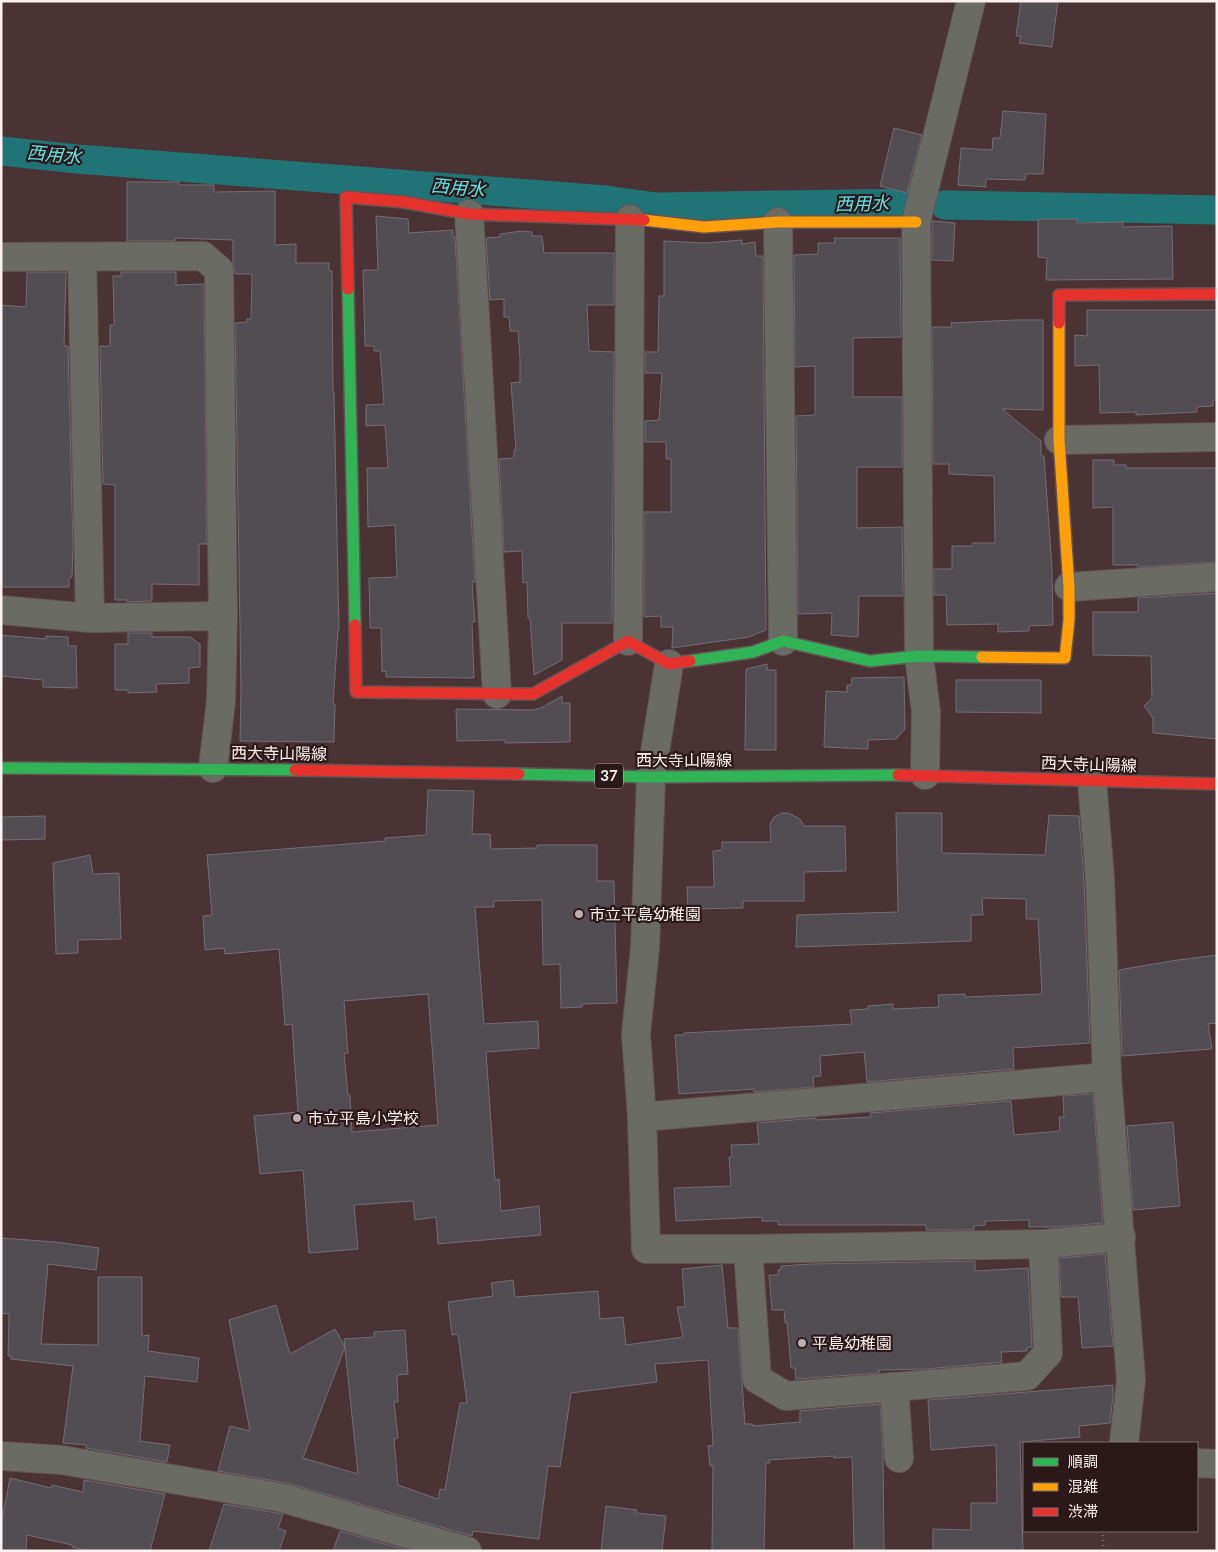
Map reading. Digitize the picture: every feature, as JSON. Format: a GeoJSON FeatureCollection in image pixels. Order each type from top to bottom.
{"type":"FeatureCollection","features":[{"type":"Feature","properties":{"kind":"street"},"geometry":{"type":"LineString","coordinates":[[925,775],[926,712],[919,656],[916,222],[971,1]]}},
{"type":"Feature","properties":{"kind":"street"},"geometry":{"type":"LineString","coordinates":[[628,641],[533,694],[356,692],[346,197],[404,202],[469,214],[630,219],[704,227],[778,222],[916,222]]}},
{"type":"Feature","properties":{"kind":"street"},"geometry":{"type":"LineString","coordinates":[[469,214],[497,694]]}},
{"type":"Feature","properties":{"kind":"street"},"geometry":{"type":"LineString","coordinates":[[628,641],[630,219]]}},
{"type":"Feature","properties":{"kind":"street"},"geometry":{"type":"LineString","coordinates":[[778,222],[783,641]]}},
{"type":"Feature","properties":{"kind":"street"},"geometry":{"type":"LineString","coordinates":[[1,257],[203,256],[219,270],[223,616],[221,700],[213,768]]}},
{"type":"Feature","properties":{"kind":"street"},"geometry":{"type":"LineString","coordinates":[[82,257],[90,618]]}},
{"type":"Feature","properties":{"kind":"street"},"geometry":{"type":"LineString","coordinates":[[628,641],[669,664],[753,652],[783,641],[870,661],[919,656],[1065,658],[1069,620],[1069,587],[1059,440],[1059,295],[1217,294]]}},
{"type":"Feature","properties":{"kind":"street"},"geometry":{"type":"LineString","coordinates":[[1059,440],[1217,437]]}},
{"type":"Feature","properties":{"kind":"street"},"geometry":{"type":"LineString","coordinates":[[1069,587],[1217,577]]}},
{"type":"Feature","properties":{"kind":"street"},"geometry":{"type":"LineString","coordinates":[[1,610],[90,618],[223,616]]}},
{"type":"Feature","properties":{"kind":"street"},"geometry":{"type":"LineString","coordinates":[[669,664],[651,777],[645,948],[636,1034],[642,1117],[646,1249],[1043,1244],[1121,1237]]}},
{"type":"Feature","properties":{"kind":"street","name":"西大寺山陽線"},"geometry":{"type":"LineString","coordinates":[[1,768],[213,768],[651,777],[925,775],[1217,784]]}},
{"type":"Feature","properties":{"kind":"street"},"geometry":{"type":"LineString","coordinates":[[1092,781],[1100,879],[1107,1077],[1131,1379],[1124,1442]]}},
{"type":"Feature","properties":{"kind":"street"},"geometry":{"type":"LineString","coordinates":[[642,1117],[1107,1077]]}},
{"type":"Feature","properties":{"kind":"street"},"geometry":{"type":"LineString","coordinates":[[748,1249],[757,1378],[786,1396],[1027,1376],[1048,1353],[1043,1244]]}},
{"type":"Feature","properties":{"kind":"street"},"geometry":{"type":"LineString","coordinates":[[894,1387],[899,1458]]}},
{"type":"Feature","properties":{"kind":"street"},"geometry":{"type":"LineString","coordinates":[[1,1456],[62,1460],[283,1498],[467,1551]]}},
{"type":"Feature","properties":{"kind":"street"},"geometry":{"type":"LineString","coordinates":[[1198,1463],[1217,1464]]}},
{"type":"Feature","properties":{"kind":"path"},"geometry":{"type":"LineString","coordinates":[[1103,1532],[1103,1551]]}},
{"type":"Feature","properties":{"kind":"building"},"geometry":{"type":"Polygon","coordinates":[[[1021,1],[1058,1],[1052,47],[1019,43],[1021,36],[1016,36],[1021,1]]]}},
{"type":"Feature","properties":{"kind":"building"},"geometry":{"type":"Polygon","coordinates":[[[1003,111],[1046,114],[1043,174],[1026,174],[1025,180],[986,179],[986,187],[958,185],[961,148],[992,150],[993,138],[1000,138],[1003,111]]]}},
{"type":"Feature","properties":{"kind":"building"},"geometry":{"type":"Polygon","coordinates":[[[894,128],[922,135],[907,193],[880,186],[894,128]]]}},
{"type":"Feature","properties":{"kind":"building"},"geometry":{"type":"Polygon","coordinates":[[[127,182],[179,182],[179,185],[214,185],[214,192],[275,191],[275,245],[296,244],[296,263],[329,263],[329,271],[332,271],[339,630],[333,704],[335,704],[334,742],[240,741],[241,689],[235,323],[247,322],[247,319],[251,319],[252,274],[235,274],[233,240],[175,238],[175,241],[127,241],[127,182]]]}},
{"type":"Feature","properties":{"kind":"building"},"geometry":{"type":"Polygon","coordinates":[[[376,216],[408,219],[409,233],[453,230],[453,237],[455,237],[475,582],[472,582],[475,622],[472,622],[474,678],[386,677],[386,671],[382,672],[381,628],[370,628],[369,578],[397,577],[395,525],[368,527],[367,468],[388,468],[385,425],[366,426],[366,405],[384,404],[380,351],[374,351],[374,346],[365,346],[363,270],[378,270],[376,216]]]}},
{"type":"Feature","properties":{"kind":"building"},"geometry":{"type":"Polygon","coordinates":[[[1038,219],[1077,219],[1077,223],[1123,222],[1123,227],[1172,226],[1173,279],[1046,280],[1047,258],[1038,257],[1038,219]]]}},
{"type":"Feature","properties":{"kind":"building"},"geometry":{"type":"Polygon","coordinates":[[[932,221],[955,223],[953,261],[932,260],[932,221]]]}},
{"type":"Feature","properties":{"kind":"building"},"geometry":{"type":"Polygon","coordinates":[[[522,231],[532,232],[532,236],[542,236],[544,253],[614,253],[614,305],[587,305],[589,351],[614,352],[612,623],[562,623],[562,660],[534,675],[530,618],[528,618],[527,582],[523,583],[522,551],[504,552],[499,459],[514,458],[514,450],[516,450],[511,383],[520,382],[518,331],[510,331],[509,317],[504,317],[504,299],[490,300],[486,238],[500,237],[500,234],[522,231]]]}},
{"type":"Feature","properties":{"kind":"building"},"geometry":{"type":"Polygon","coordinates":[[[834,238],[900,238],[901,337],[853,338],[853,397],[902,397],[902,467],[857,467],[857,528],[902,527],[903,596],[859,596],[858,637],[831,635],[832,613],[798,614],[796,416],[815,415],[815,366],[795,367],[794,255],[818,254],[818,243],[835,243],[834,238]]]}},
{"type":"Feature","properties":{"kind":"building"},"geometry":{"type":"Polygon","coordinates":[[[742,240],[742,244],[755,242],[756,256],[763,256],[766,630],[749,637],[672,648],[673,627],[661,627],[661,616],[644,617],[644,512],[671,512],[671,459],[666,459],[666,442],[645,442],[645,421],[659,420],[662,373],[645,373],[645,352],[658,352],[659,296],[664,296],[664,241],[705,243],[742,240]]]}},
{"type":"Feature","properties":{"kind":"building"},"geometry":{"type":"Polygon","coordinates":[[[27,272],[66,272],[64,346],[68,346],[73,546],[72,577],[69,578],[69,587],[1,587],[1,305],[26,307],[27,272]]]}},
{"type":"Feature","properties":{"kind":"building"},"geometry":{"type":"Polygon","coordinates":[[[121,272],[176,272],[176,285],[204,284],[207,544],[199,544],[199,585],[152,584],[152,601],[127,602],[127,600],[115,600],[115,485],[103,484],[100,346],[110,346],[110,325],[114,325],[113,276],[121,276],[121,272]]]}},
{"type":"Feature","properties":{"kind":"building"},"geometry":{"type":"Polygon","coordinates":[[[1087,310],[1217,310],[1217,400],[1213,400],[1213,406],[1197,407],[1197,412],[1136,415],[1136,412],[1100,413],[1099,365],[1075,366],[1075,335],[1087,336],[1087,310]]]}},
{"type":"Feature","properties":{"kind":"building"},"geometry":{"type":"Polygon","coordinates":[[[1043,320],[1043,410],[1002,409],[1041,441],[1041,456],[1044,456],[1052,568],[1053,625],[1029,626],[1029,631],[998,632],[998,624],[947,625],[946,595],[934,595],[934,569],[952,569],[952,546],[972,546],[973,543],[995,543],[994,476],[949,474],[949,464],[933,464],[932,327],[952,327],[951,323],[1043,320]]]}},
{"type":"Feature","properties":{"kind":"building"},"geometry":{"type":"Polygon","coordinates":[[[1093,460],[1114,460],[1114,465],[1126,465],[1126,468],[1217,468],[1217,562],[1138,567],[1138,565],[1113,565],[1113,507],[1093,508],[1093,460]]]}},
{"type":"Feature","properties":{"kind":"building"},"geometry":{"type":"Polygon","coordinates":[[[1217,593],[1217,739],[1153,733],[1153,718],[1144,706],[1152,698],[1151,656],[1093,655],[1093,612],[1138,612],[1138,598],[1217,593]]]}},
{"type":"Feature","properties":{"kind":"building"},"geometry":{"type":"Polygon","coordinates":[[[128,633],[152,633],[152,637],[190,637],[200,644],[200,667],[189,668],[189,683],[156,684],[157,692],[128,693],[128,690],[115,690],[115,644],[128,644],[128,633]]]}},
{"type":"Feature","properties":{"kind":"building"},"geometry":{"type":"Polygon","coordinates":[[[1,635],[46,639],[46,636],[68,637],[68,646],[76,646],[77,688],[43,687],[43,680],[1,676],[1,635]]]}},
{"type":"Feature","properties":{"kind":"building"},"geometry":{"type":"Polygon","coordinates":[[[767,664],[767,670],[776,670],[776,750],[745,750],[746,669],[767,664]]]}},
{"type":"Feature","properties":{"kind":"building"},"geometry":{"type":"Polygon","coordinates":[[[904,677],[905,729],[896,739],[868,740],[868,749],[824,747],[826,691],[847,692],[847,685],[851,685],[852,678],[904,677]]]}},
{"type":"Feature","properties":{"kind":"building"},"geometry":{"type":"Polygon","coordinates":[[[956,680],[1041,680],[1041,713],[956,712],[956,680]]]}},
{"type":"Feature","properties":{"kind":"building"},"geometry":{"type":"Polygon","coordinates":[[[562,696],[562,703],[570,703],[570,742],[505,743],[505,740],[457,741],[456,709],[533,710],[541,708],[562,696]]]}},
{"type":"Feature","properties":{"kind":"building"},"geometry":{"type":"Polygon","coordinates":[[[428,790],[474,791],[472,834],[490,834],[491,849],[537,848],[537,845],[597,845],[597,881],[614,881],[617,1003],[582,1004],[582,1007],[561,1008],[560,964],[543,965],[542,900],[494,901],[494,907],[475,907],[484,1024],[538,1021],[539,1048],[486,1052],[495,1180],[499,1179],[501,1211],[539,1206],[541,1235],[438,1244],[436,1217],[415,1220],[413,1201],[354,1205],[358,1249],[309,1253],[303,1170],[260,1174],[254,1116],[298,1112],[292,1024],[285,1025],[279,949],[225,954],[224,948],[205,950],[203,916],[212,915],[207,855],[385,841],[385,838],[426,835],[428,790]],[[428,994],[344,1001],[348,1053],[344,1054],[348,1095],[350,1095],[352,1132],[438,1125],[428,994]]]}},
{"type":"Feature","properties":{"kind":"building"},"geometry":{"type":"Polygon","coordinates":[[[782,813],[788,813],[800,819],[804,826],[845,826],[846,871],[804,872],[804,901],[743,901],[743,908],[688,909],[687,887],[714,887],[713,851],[722,850],[722,842],[771,842],[770,824],[774,817],[782,813]]]}},
{"type":"Feature","properties":{"kind":"building"},"geometry":{"type":"Polygon","coordinates":[[[896,813],[942,813],[942,853],[1045,855],[1049,815],[1079,816],[1084,880],[1090,1043],[1013,1048],[1014,1069],[867,1082],[864,1052],[820,1056],[821,1076],[813,1077],[814,1087],[754,1092],[754,1089],[679,1094],[675,1035],[852,1024],[850,1010],[893,1004],[893,1009],[939,1007],[938,995],[965,994],[965,997],[1042,994],[1038,919],[1026,919],[1026,899],[982,898],[983,915],[971,915],[971,941],[796,947],[797,915],[898,912],[896,813]]]}},
{"type":"Feature","properties":{"kind":"building"},"geometry":{"type":"Polygon","coordinates":[[[45,816],[45,839],[1,840],[1,817],[45,816]]]}},
{"type":"Feature","properties":{"kind":"building"},"geometry":{"type":"Polygon","coordinates":[[[90,855],[93,874],[119,873],[121,939],[78,940],[78,953],[56,954],[53,863],[90,855]]]}},
{"type":"Feature","properties":{"kind":"building"},"geometry":{"type":"Polygon","coordinates":[[[1217,955],[1217,1023],[1208,1024],[1212,1049],[1122,1056],[1119,970],[1217,955]]]}},
{"type":"Feature","properties":{"kind":"building"},"geometry":{"type":"Polygon","coordinates":[[[1093,1094],[1103,1223],[1057,1227],[1029,1227],[1029,1220],[985,1221],[985,1225],[974,1226],[974,1230],[926,1230],[926,1225],[778,1225],[778,1221],[762,1221],[762,1217],[676,1221],[674,1188],[731,1186],[729,1157],[732,1157],[731,1145],[759,1144],[757,1123],[816,1118],[816,1120],[871,1117],[870,1113],[1011,1101],[1014,1135],[1060,1131],[1059,1117],[1064,1117],[1063,1096],[1093,1094]]]}},
{"type":"Feature","properties":{"kind":"building"},"geometry":{"type":"Polygon","coordinates":[[[1173,1122],[1180,1206],[1133,1210],[1127,1126],[1173,1122]]]}},
{"type":"Feature","properties":{"kind":"building"},"geometry":{"type":"Polygon","coordinates":[[[1,1238],[56,1242],[99,1248],[96,1270],[48,1264],[41,1344],[98,1345],[98,1277],[142,1277],[142,1336],[149,1335],[148,1351],[199,1358],[197,1382],[145,1376],[140,1441],[170,1445],[167,1462],[86,1448],[86,1445],[63,1443],[73,1366],[11,1359],[11,1356],[8,1356],[9,1314],[1,1313],[1,1238]]]}},
{"type":"Feature","properties":{"kind":"building"},"geometry":{"type":"Polygon","coordinates":[[[1105,1254],[1113,1346],[1082,1348],[1078,1297],[1061,1297],[1059,1258],[1105,1254]]]}},
{"type":"Feature","properties":{"kind":"building"},"geometry":{"type":"Polygon","coordinates":[[[975,1261],[975,1271],[1028,1268],[1032,1347],[1027,1348],[1027,1351],[1001,1352],[1002,1362],[926,1369],[879,1370],[879,1373],[796,1379],[795,1368],[791,1368],[787,1322],[785,1323],[784,1310],[772,1310],[769,1275],[778,1275],[778,1270],[781,1269],[781,1266],[975,1261]]]}},
{"type":"Feature","properties":{"kind":"building"},"geometry":{"type":"Polygon","coordinates":[[[722,1265],[728,1328],[738,1328],[745,1424],[753,1424],[753,1426],[800,1422],[800,1411],[880,1404],[883,1450],[884,1551],[854,1551],[852,1457],[834,1458],[834,1456],[769,1460],[770,1463],[766,1463],[764,1551],[712,1551],[713,1466],[710,1466],[708,1446],[713,1445],[708,1360],[655,1364],[657,1382],[571,1393],[560,1467],[548,1466],[539,1539],[473,1531],[472,1536],[287,1483],[218,1471],[230,1426],[250,1431],[229,1320],[276,1305],[290,1354],[335,1329],[345,1347],[344,1339],[374,1337],[374,1332],[405,1330],[408,1374],[397,1375],[398,1402],[394,1402],[398,1438],[394,1439],[398,1485],[438,1499],[440,1489],[445,1490],[460,1403],[467,1403],[458,1334],[452,1335],[448,1302],[493,1296],[491,1283],[513,1280],[515,1297],[598,1291],[600,1319],[623,1317],[626,1345],[683,1337],[677,1307],[685,1307],[682,1269],[722,1265]],[[345,1347],[303,1458],[358,1474],[345,1347]]]}},
{"type":"Feature","properties":{"kind":"building"},"geometry":{"type":"Polygon","coordinates":[[[1113,1385],[1110,1423],[1079,1426],[1080,1437],[1020,1442],[1023,1551],[933,1551],[933,1529],[971,1530],[971,1503],[997,1503],[996,1445],[931,1450],[928,1400],[1113,1385]]]}},
{"type":"Feature","properties":{"kind":"building"},"geometry":{"type":"Polygon","coordinates":[[[10,1478],[51,1488],[52,1485],[83,1492],[84,1480],[165,1494],[150,1551],[89,1551],[72,1547],[72,1545],[27,1535],[26,1551],[1,1551],[1,1525],[10,1478]]]}},
{"type":"Feature","properties":{"kind":"building"},"geometry":{"type":"Polygon","coordinates":[[[224,1504],[283,1514],[278,1528],[286,1531],[279,1551],[209,1551],[224,1504]]]}},
{"type":"Feature","properties":{"kind":"building"},"geometry":{"type":"Polygon","coordinates":[[[606,1506],[637,1510],[636,1513],[666,1516],[662,1551],[601,1551],[606,1506]]]}},
{"type":"Feature","properties":{"kind":"building"},"geometry":{"type":"Polygon","coordinates":[[[340,1531],[410,1551],[333,1551],[340,1531]]]}},
{"type":"Feature","properties":{"kind":"waterway","name":"西用水"},"geometry":{"type":"LineString","coordinates":[[1,151],[77,159],[606,200],[656,207],[915,203]]}},
{"type":"Feature","properties":{"kind":"waterway","name":"西用水"},"geometry":{"type":"LineString","coordinates":[[945,205],[1217,210]]}},
{"type":"Feature","properties":{"kind":"traffic: fast"},"geometry":{"type":"LineString","coordinates":[[348,289],[355,625]]}},
{"type":"Feature","properties":{"kind":"traffic: fast"},"geometry":{"type":"LineString","coordinates":[[690,661],[753,652],[783,641],[870,661],[919,656],[982,657]]}},
{"type":"Feature","properties":{"kind":"traffic: fast"},"geometry":{"type":"LineString","coordinates":[[1,768],[295,770]]}},
{"type":"Feature","properties":{"kind":"traffic: fast"},"geometry":{"type":"LineString","coordinates":[[519,774],[651,777],[898,775]]}},
{"type":"Feature","properties":{"kind":"traffic: slow"},"geometry":{"type":"LineString","coordinates":[[644,220],[704,227],[778,222],[916,222]]}},
{"type":"Feature","properties":{"kind":"traffic: slow"},"geometry":{"type":"LineString","coordinates":[[982,657],[1065,658],[1069,620],[1069,587],[1059,440],[1059,323]]}},
{"type":"Feature","properties":{"kind":"traffic: jam"},"geometry":{"type":"LineString","coordinates":[[348,289],[346,197],[404,202],[469,214],[644,220]]}},
{"type":"Feature","properties":{"kind":"traffic: jam"},"geometry":{"type":"LineString","coordinates":[[1059,323],[1059,295],[1217,294]]}},
{"type":"Feature","properties":{"kind":"traffic: jam"},"geometry":{"type":"LineString","coordinates":[[355,625],[356,692],[533,694],[628,641],[669,664],[690,661]]}},
{"type":"Feature","properties":{"kind":"traffic: jam"},"geometry":{"type":"LineString","coordinates":[[295,770],[519,774]]}},
{"type":"Feature","properties":{"kind":"traffic: jam"},"geometry":{"type":"LineString","coordinates":[[898,775],[1217,784]]}},
{"type":"Feature","properties":{"kind":"place","name":"市立平島幼稚園"},"geometry":{"type":"Point","coordinates":[579,914]}},
{"type":"Feature","properties":{"kind":"place","name":"市立平島小学校"},"geometry":{"type":"Point","coordinates":[297,1118]}},
{"type":"Feature","properties":{"kind":"place","name":"平島幼稚園"},"geometry":{"type":"Point","coordinates":[802,1343]}}]}
